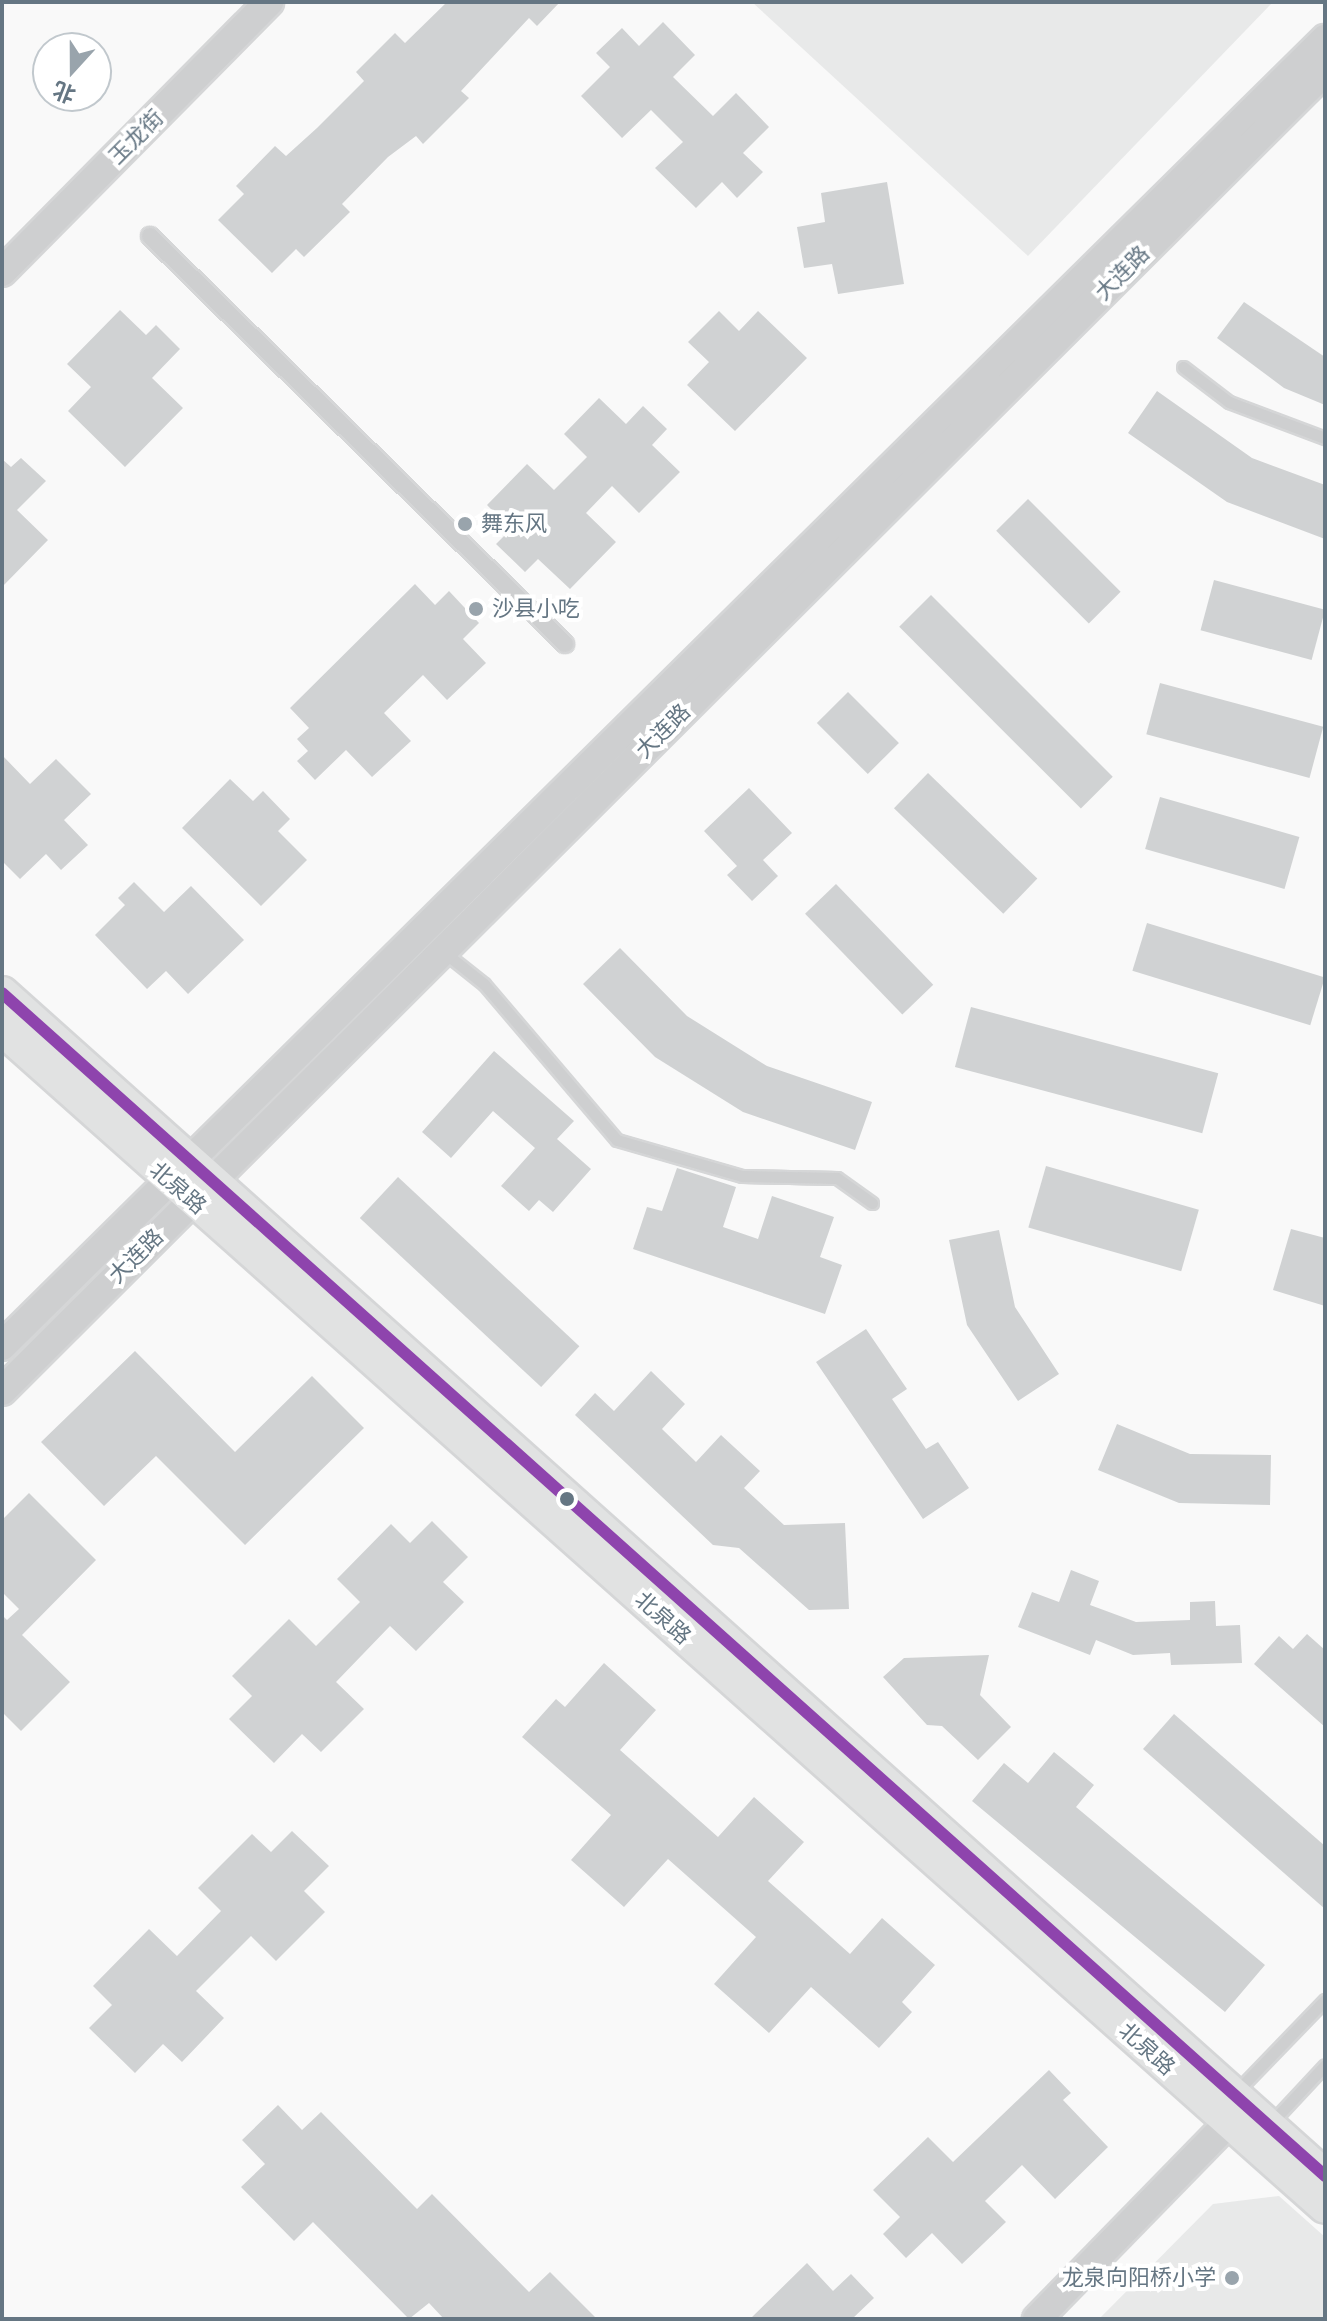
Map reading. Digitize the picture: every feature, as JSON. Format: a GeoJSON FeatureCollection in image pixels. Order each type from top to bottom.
{"type":"FeatureCollection","features":[{"type":"Feature","properties":{"kind":"main road","name":"北泉路"},"geometry":{"type":"LineString","coordinates":[[2,993],[177,1170]]}},
{"type":"Feature","properties":{"kind":"main road","name":"北泉路"},"geometry":{"type":"LineString","coordinates":[[2,1029],[202,1191],[1245,2112],[1325,2176]]}},
{"type":"Feature","properties":{"kind":"main road","name":"北泉路"},"geometry":{"type":"LineString","coordinates":[[1245,2112],[1325,2207]]}},
{"type":"Feature","properties":{"kind":"street","name":"玉龙街"},"geometry":{"type":"LineString","coordinates":[[2,272],[269,2]]}},
{"type":"Feature","properties":{"kind":"street","name":"大连路"},"geometry":{"type":"LineString","coordinates":[[2,1346],[1325,39]]}},
{"type":"Feature","properties":{"kind":"street","name":"大连路"},"geometry":{"type":"LineString","coordinates":[[2,1391],[1325,71]]}},
{"type":"Feature","properties":{"kind":"street"},"geometry":{"type":"LineString","coordinates":[[150,236],[565,644]]}},
{"type":"Feature","properties":{"kind":"street"},"geometry":{"type":"LineString","coordinates":[[1037,2319],[1245,2112]]}},
{"type":"Feature","properties":{"kind":"lane"},"geometry":{"type":"LineString","coordinates":[[1183,367],[1229,402],[1325,438]]}},
{"type":"Feature","properties":{"kind":"lane"},"geometry":{"type":"LineString","coordinates":[[419,931],[484,984],[617,1140],[742,1176],[837,1178],[872,1203]]}},
{"type":"Feature","properties":{"kind":"lane"},"geometry":{"type":"LineString","coordinates":[[1245,2112],[1325,2000]]}},
{"type":"Feature","properties":{"kind":"lane"},"geometry":{"type":"LineString","coordinates":[[1245,2112],[1325,2065]]}},
{"type":"Feature","properties":{"kind":"shaded area"},"geometry":{"type":"Polygon","coordinates":[[[752,2],[1273,2],[1028,256],[752,2]]]}},
{"type":"Feature","properties":{"kind":"shaded area","name":"龙泉向阳桥小学"},"geometry":{"type":"Polygon","coordinates":[[[1279,2196],[1325,2237],[1325,2319],[1099,2319],[1213,2204],[1279,2196]]]}},
{"type":"Feature","properties":{"kind":"building"},"geometry":{"type":"Polygon","coordinates":[[[447,2],[560,2],[537,26],[529,18],[461,91],[469,98],[423,144],[416,136],[388,157],[342,204],[350,212],[304,257],[296,249],[272,273],[218,220],[244,194],[236,186],[275,146],[286,156],[317,128],[364,81],[356,72],[395,33],[405,43],[447,2]]]}},
{"type":"Feature","properties":{"kind":"building"},"geometry":{"type":"Polygon","coordinates":[[[663,22],[695,55],[673,77],[713,116],[736,93],[769,127],[743,153],[763,172],[737,198],[722,182],[696,208],[655,168],[683,142],[651,110],[622,138],[581,96],[610,67],[596,53],[622,28],[639,46],[663,22]]]}},
{"type":"Feature","properties":{"kind":"building"},"geometry":{"type":"Polygon","coordinates":[[[887,182],[904,284],[838,294],[832,264],[804,268],[797,227],[825,222],[821,193],[887,182]]]}},
{"type":"Feature","properties":{"kind":"building"},"geometry":{"type":"Polygon","coordinates":[[[1244,302],[1325,357],[1325,405],[1284,388],[1217,338],[1244,302]]]}},
{"type":"Feature","properties":{"kind":"building"},"geometry":{"type":"Polygon","coordinates":[[[120,310],[146,335],[156,325],[180,349],[152,378],[183,408],[125,467],[68,411],[91,387],[67,364],[120,310]]]}},
{"type":"Feature","properties":{"kind":"building"},"geometry":{"type":"Polygon","coordinates":[[[719,311],[739,331],[758,311],[807,358],[735,431],[687,385],[709,362],[688,342],[719,311]]]}},
{"type":"Feature","properties":{"kind":"building"},"geometry":{"type":"Polygon","coordinates":[[[1157,391],[1252,458],[1325,485],[1325,539],[1227,502],[1128,433],[1157,391]]]}},
{"type":"Feature","properties":{"kind":"building"},"geometry":{"type":"Polygon","coordinates":[[[599,398],[626,424],[643,406],[667,429],[652,445],[680,472],[639,513],[612,486],[586,513],[616,542],[570,589],[538,559],[525,572],[496,544],[511,529],[487,505],[527,464],[554,490],[587,457],[564,434],[599,398]]]}},
{"type":"Feature","properties":{"kind":"building"},"geometry":{"type":"Polygon","coordinates":[[[21,458],[46,481],[17,510],[48,540],[2,587],[2,459],[11,467],[21,458]]]}},
{"type":"Feature","properties":{"kind":"building"},"geometry":{"type":"Polygon","coordinates":[[[1028,499],[1121,592],[1089,623],[996,531],[1028,499]]]}},
{"type":"Feature","properties":{"kind":"building"},"geometry":{"type":"Polygon","coordinates":[[[1214,580],[1325,610],[1312,660],[1201,630],[1214,580]]]}},
{"type":"Feature","properties":{"kind":"building"},"geometry":{"type":"Polygon","coordinates":[[[415,584],[435,605],[449,591],[479,623],[463,639],[486,663],[447,700],[423,675],[384,713],[411,741],[372,777],[346,750],[315,780],[297,761],[308,751],[297,739],[309,728],[290,708],[415,584]]]}},
{"type":"Feature","properties":{"kind":"building"},"geometry":{"type":"Polygon","coordinates":[[[931,595],[1113,777],[1081,809],[899,627],[931,595]]]}},
{"type":"Feature","properties":{"kind":"building"},"geometry":{"type":"Polygon","coordinates":[[[1160,683],[1323,727],[1310,778],[1146,734],[1160,683]]]}},
{"type":"Feature","properties":{"kind":"building"},"geometry":{"type":"Polygon","coordinates":[[[848,692],[899,743],[868,774],[817,723],[848,692]]]}},
{"type":"Feature","properties":{"kind":"building"},"geometry":{"type":"Polygon","coordinates":[[[2,755],[30,784],[56,759],[91,794],[64,820],[88,845],[61,870],[46,854],[20,879],[2,861],[2,755]]]}},
{"type":"Feature","properties":{"kind":"building"},"geometry":{"type":"Polygon","coordinates":[[[928,773],[1037,879],[1003,914],[894,808],[928,773]]]}},
{"type":"Feature","properties":{"kind":"building"},"geometry":{"type":"Polygon","coordinates":[[[230,779],[253,801],[263,791],[290,819],[278,831],[307,860],[261,906],[182,828],[230,779]]]}},
{"type":"Feature","properties":{"kind":"building"},"geometry":{"type":"Polygon","coordinates":[[[749,788],[792,833],[763,860],[778,876],[752,901],[727,875],[737,866],[704,831],[749,788]]]}},
{"type":"Feature","properties":{"kind":"building"},"geometry":{"type":"Polygon","coordinates":[[[1160,797],[1299,837],[1284,889],[1145,849],[1160,797]]]}},
{"type":"Feature","properties":{"kind":"building"},"geometry":{"type":"Polygon","coordinates":[[[134,882],[164,912],[191,886],[244,940],[188,994],[166,971],[147,989],[95,935],[125,905],[118,898],[134,882]]]}},
{"type":"Feature","properties":{"kind":"building"},"geometry":{"type":"Polygon","coordinates":[[[836,884],[933,985],[902,1015],[805,914],[836,884]]]}},
{"type":"Feature","properties":{"kind":"building"},"geometry":{"type":"Polygon","coordinates":[[[1147,923],[1325,977],[1310,1025],[1132,971],[1147,923]]]}},
{"type":"Feature","properties":{"kind":"building"},"geometry":{"type":"Polygon","coordinates":[[[620,948],[687,1016],[767,1066],[872,1102],[855,1150],[743,1112],[655,1057],[583,984],[620,948]]]}},
{"type":"Feature","properties":{"kind":"building"},"geometry":{"type":"Polygon","coordinates":[[[971,1007],[1218,1073],[1202,1133],[955,1067],[971,1007]]]}},
{"type":"Feature","properties":{"kind":"building"},"geometry":{"type":"Polygon","coordinates":[[[494,1051],[574,1121],[557,1139],[591,1169],[553,1212],[539,1200],[529,1211],[501,1186],[535,1148],[493,1111],[451,1158],[422,1132],[494,1051]]]}},
{"type":"Feature","properties":{"kind":"building"},"geometry":{"type":"Polygon","coordinates":[[[1046,1166],[1199,1210],[1181,1271],[1028,1228],[1046,1166]]]}},
{"type":"Feature","properties":{"kind":"building"},"geometry":{"type":"Polygon","coordinates":[[[677,1168],[736,1187],[723,1227],[758,1239],[772,1196],[834,1217],[820,1257],[842,1265],[825,1314],[633,1249],[647,1207],[662,1211],[677,1168]]]}},
{"type":"Feature","properties":{"kind":"building"},"geometry":{"type":"Polygon","coordinates":[[[398,1177],[579,1346],[541,1387],[360,1218],[398,1177]]]}},
{"type":"Feature","properties":{"kind":"building"},"geometry":{"type":"Polygon","coordinates":[[[1291,1229],[1325,1238],[1325,1306],[1273,1290],[1291,1229]]]}},
{"type":"Feature","properties":{"kind":"building"},"geometry":{"type":"Polygon","coordinates":[[[999,1230],[1015,1307],[1059,1374],[1018,1401],[967,1325],[949,1240],[999,1230]]]}},
{"type":"Feature","properties":{"kind":"building"},"geometry":{"type":"Polygon","coordinates":[[[866,1329],[907,1389],[892,1399],[926,1449],[938,1442],[969,1488],[923,1519],[816,1362],[866,1329]]]}},
{"type":"Feature","properties":{"kind":"building"},"geometry":{"type":"Polygon","coordinates":[[[135,1351],[235,1452],[312,1376],[364,1428],[245,1545],[156,1456],[104,1506],[41,1442],[135,1351]]]}},
{"type":"Feature","properties":{"kind":"building"},"geometry":{"type":"Polygon","coordinates":[[[651,1371],[685,1404],[662,1429],[696,1462],[721,1435],[760,1471],[744,1488],[784,1525],[845,1523],[849,1609],[809,1610],[739,1548],[713,1545],[575,1415],[595,1393],[614,1411],[651,1371]]]}},
{"type":"Feature","properties":{"kind":"building"},"geometry":{"type":"Polygon","coordinates":[[[1117,1424],[1190,1454],[1271,1455],[1270,1505],[1179,1503],[1098,1470],[1117,1424]]]}},
{"type":"Feature","properties":{"kind":"building"},"geometry":{"type":"Polygon","coordinates":[[[29,1493],[96,1560],[22,1635],[70,1682],[21,1731],[2,1712],[2,1615],[7,1620],[19,1609],[2,1592],[2,1520],[29,1493]]]}},
{"type":"Feature","properties":{"kind":"building"},"geometry":{"type":"Polygon","coordinates":[[[432,1521],[468,1557],[443,1582],[464,1602],[416,1651],[390,1626],[336,1682],[364,1709],[321,1752],[302,1734],[274,1763],[229,1719],[252,1696],[232,1676],[289,1619],[316,1646],[360,1602],[337,1579],[391,1524],[410,1543],[432,1521]]]}},
{"type":"Feature","properties":{"kind":"building"},"geometry":{"type":"Polygon","coordinates":[[[1071,1570],[1099,1581],[1090,1605],[1136,1622],[1190,1620],[1190,1602],[1215,1601],[1216,1626],[1240,1625],[1242,1663],[1171,1665],[1170,1653],[1133,1655],[1096,1640],[1090,1655],[1018,1627],[1032,1592],[1059,1602],[1071,1570]]]}},
{"type":"Feature","properties":{"kind":"building"},"geometry":{"type":"Polygon","coordinates":[[[1307,1634],[1325,1650],[1325,1727],[1254,1664],[1279,1636],[1293,1649],[1307,1634]]]}},
{"type":"Feature","properties":{"kind":"building"},"geometry":{"type":"Polygon","coordinates":[[[989,1655],[980,1695],[1011,1727],[978,1760],[942,1726],[927,1725],[883,1677],[904,1658],[989,1655]]]}},
{"type":"Feature","properties":{"kind":"building"},"geometry":{"type":"Polygon","coordinates":[[[604,1663],[656,1710],[620,1750],[718,1837],[754,1797],[804,1842],[768,1881],[850,1954],[882,1918],[935,1965],[902,2002],[912,2012],[879,2048],[811,1987],[769,2033],[714,1984],[756,1937],[668,1859],[624,1907],[571,1860],[611,1815],[522,1737],[556,1699],[565,1707],[604,1663]]]}},
{"type":"Feature","properties":{"kind":"building"},"geometry":{"type":"Polygon","coordinates":[[[1174,1714],[1325,1846],[1325,1909],[1143,1749],[1174,1714]]]}},
{"type":"Feature","properties":{"kind":"building"},"geometry":{"type":"Polygon","coordinates":[[[1054,1752],[1094,1785],[1076,1807],[1265,1965],[1225,2012],[972,1801],[1004,1763],[1028,1783],[1054,1752]]]}},
{"type":"Feature","properties":{"kind":"building"},"geometry":{"type":"Polygon","coordinates":[[[292,1831],[329,1866],[304,1891],[325,1912],[276,1961],[251,1936],[196,1991],[224,2018],[182,2062],[163,2044],[135,2073],[89,2028],[112,2005],[93,1986],[149,1929],[177,1956],[221,1911],[198,1888],[252,1834],[271,1852],[292,1831]]]}},
{"type":"Feature","properties":{"kind":"building"},"geometry":{"type":"Polygon","coordinates":[[[1049,2070],[1071,2093],[1063,2100],[1108,2147],[1055,2199],[1022,2165],[985,2201],[1006,2222],[962,2264],[932,2233],[906,2258],[883,2234],[900,2217],[873,2190],[928,2137],[953,2162],[1049,2070]]]}},
{"type":"Feature","properties":{"kind":"building"},"geometry":{"type":"Polygon","coordinates":[[[278,2105],[302,2130],[321,2112],[417,2209],[432,2194],[529,2292],[550,2272],[597,2319],[444,2319],[429,2303],[409,2319],[313,2222],[294,2241],[241,2187],[265,2164],[242,2140],[278,2105]]]}},
{"type":"Feature","properties":{"kind":"building"},"geometry":{"type":"Polygon","coordinates":[[[807,2263],[833,2291],[851,2274],[874,2298],[852,2319],[750,2319],[807,2263]]]}},
{"type":"Feature","properties":{"kind":"transit line"},"geometry":{"type":"LineString","coordinates":[[2,993],[1325,2176]]}},
{"type":"Feature","properties":{"kind":"place","name":"舞东风"},"geometry":{"type":"Point","coordinates":[465,524]}},
{"type":"Feature","properties":{"kind":"place","name":"沙县小吃"},"geometry":{"type":"Point","coordinates":[476,609]}},
{"type":"Feature","properties":{"kind":"place","name":"龙泉向阳桥小学"},"geometry":{"type":"Point","coordinates":[1232,2278]}}]}
